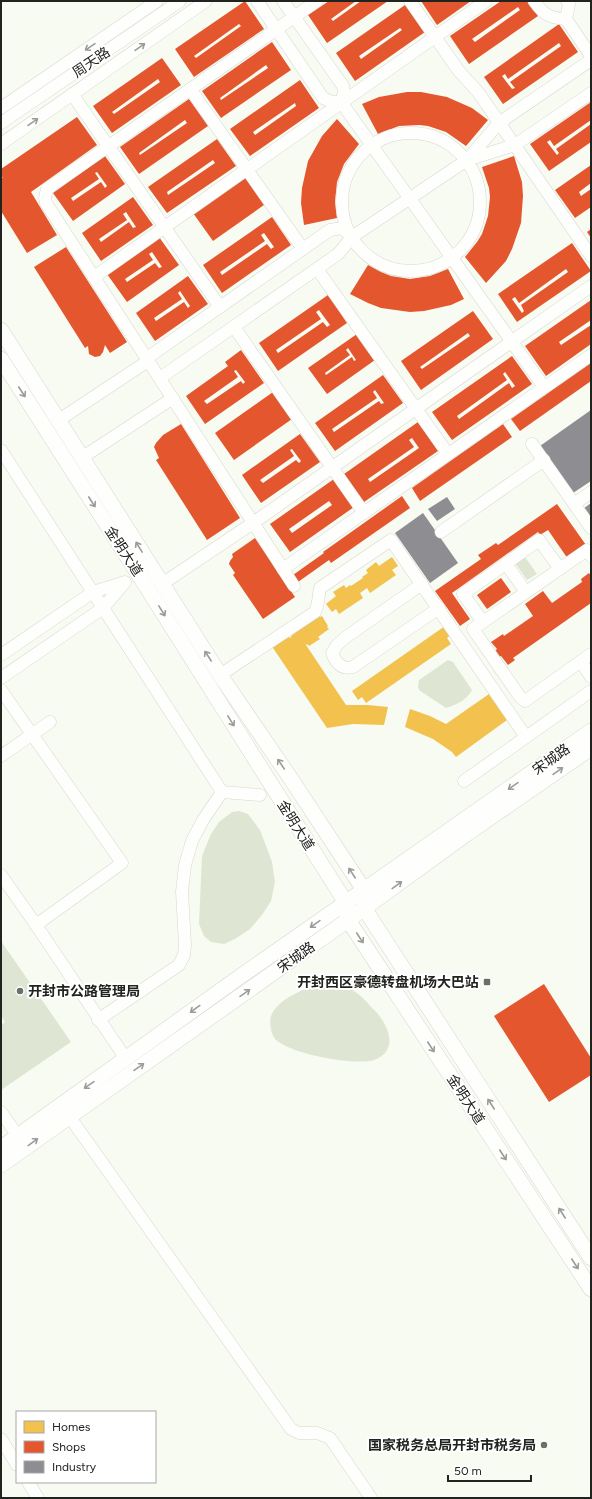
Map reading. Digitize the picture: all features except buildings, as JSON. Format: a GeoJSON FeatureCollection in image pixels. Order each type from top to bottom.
{"type":"FeatureCollection","features":[{"type":"Feature","properties":{"kind":"main road","name":"金明大道"},"geometry":{"type":"LineString","coordinates":[[1,330],[220,675],[364,890]]}},
{"type":"Feature","properties":{"kind":"main road","name":"金明大道"},"geometry":{"type":"LineString","coordinates":[[1,359],[139,574],[346,903],[348,920],[591,1289]]}},
{"type":"Feature","properties":{"kind":"main road","name":"宋城路"},"geometry":{"type":"LineString","coordinates":[[1,1148],[126,1060],[238,978],[591,731]]}},
{"type":"Feature","properties":{"kind":"main road","name":"宋城路"},"geometry":{"type":"LineString","coordinates":[[1,1165],[348,920],[468,833],[591,748]]}},
{"type":"Feature","properties":{"kind":"main road"},"geometry":{"type":"LineString","coordinates":[[364,890],[364,908]]}},
{"type":"Feature","properties":{"kind":"main road","name":"金明大道"},"geometry":{"type":"LineString","coordinates":[[364,908],[591,1258]]}},
{"type":"Feature","properties":{"kind":"street","name":"周天路"},"geometry":{"type":"LineString","coordinates":[[1,108],[157,1]]}},
{"type":"Feature","properties":{"kind":"street","name":"周天路"},"geometry":{"type":"LineString","coordinates":[[1,123],[180,1]]}},
{"type":"Feature","properties":{"kind":"street"},"geometry":{"type":"LineString","coordinates":[[1,144],[206,1]]}},
{"type":"Feature","properties":{"kind":"street"},"geometry":{"type":"LineString","coordinates":[[258,1],[323,98],[332,102],[341,102]]}},
{"type":"Feature","properties":{"kind":"street"},"geometry":{"type":"LineString","coordinates":[[283,1],[343,86],[344,92],[341,102]]}},
{"type":"Feature","properties":{"kind":"street"},"geometry":{"type":"LineString","coordinates":[[294,586],[46,203],[45,198],[47,189],[317,1]]}},
{"type":"Feature","properties":{"kind":"street"},"geometry":{"type":"LineString","coordinates":[[410,1],[458,70],[478,92],[591,256]]}},
{"type":"Feature","properties":{"kind":"street"},"geometry":{"type":"LineString","coordinates":[[94,277],[486,1]]}},
{"type":"Feature","properties":{"kind":"street"},"geometry":{"type":"LineString","coordinates":[[534,1],[542,13],[555,19],[566,19]]}},
{"type":"Feature","properties":{"kind":"street"},"geometry":{"type":"LineString","coordinates":[[567,1],[569,4],[566,19],[591,56]]}},
{"type":"Feature","properties":{"kind":"street"},"geometry":{"type":"LineString","coordinates":[[160,378],[338,254],[352,237],[467,160],[499,123],[591,60]]}},
{"type":"Feature","properties":{"kind":"street"},"geometry":{"type":"LineString","coordinates":[[190,89],[303,249]]}},
{"type":"Feature","properties":{"kind":"street"},"geometry":{"type":"LineString","coordinates":[[467,160],[515,145],[591,93]]}},
{"type":"Feature","properties":{"kind":"street"},"geometry":{"type":"LineString","coordinates":[[72,94],[220,306]]}},
{"type":"Feature","properties":{"kind":"street"},"geometry":{"type":"LineString","coordinates":[[341,102],[544,387]]}},
{"type":"Feature","properties":{"kind":"street"},"geometry":{"type":"LineString","coordinates":[[59,420],[147,360],[220,306],[330,230],[342,228],[370,258],[385,266],[401,270],[412,271],[432,268],[452,258],[467,243],[477,224],[479,214],[480,193],[478,182],[467,160],[455,148],[446,142],[426,134],[416,133],[395,135],[384,138],[372,145],[358,158],[351,168],[343,188],[342,211],[352,237]]}},
{"type":"Feature","properties":{"kind":"street"},"geometry":{"type":"LineString","coordinates":[[317,269],[448,454]]}},
{"type":"Feature","properties":{"kind":"street"},"geometry":{"type":"LineString","coordinates":[[162,584],[253,523],[591,286]]}},
{"type":"Feature","properties":{"kind":"street"},"geometry":{"type":"LineString","coordinates":[[234,327],[364,513]]}},
{"type":"Feature","properties":{"kind":"street"},"geometry":{"type":"LineString","coordinates":[[284,569],[591,355]]}},
{"type":"Feature","properties":{"kind":"street"},"geometry":{"type":"LineString","coordinates":[[83,458],[172,398]]}},
{"type":"Feature","properties":{"kind":"street"},"geometry":{"type":"LineString","coordinates":[[532,444],[591,528]]}},
{"type":"Feature","properties":{"kind":"street"},"geometry":{"type":"LineString","coordinates":[[1,450],[222,792]]}},
{"type":"Feature","properties":{"kind":"street"},"geometry":{"type":"LineString","coordinates":[[441,532],[544,460]]}},
{"type":"Feature","properties":{"kind":"street"},"geometry":{"type":"LineString","coordinates":[[574,504],[591,492]]}},
{"type":"Feature","properties":{"kind":"street"},"geometry":{"type":"LineString","coordinates":[[220,675],[315,612],[318,606],[320,588],[391,540],[526,737]]}},
{"type":"Feature","properties":{"kind":"street"},"geometry":{"type":"LineString","coordinates":[[483,622],[463,594],[539,540],[560,569]]}},
{"type":"Feature","properties":{"kind":"street"},"geometry":{"type":"LineString","coordinates":[[591,556],[587,550],[473,629],[520,697],[525,701],[591,654]]}},
{"type":"Feature","properties":{"kind":"street"},"geometry":{"type":"LineString","coordinates":[[506,564],[526,592]]}},
{"type":"Feature","properties":{"kind":"street"},"geometry":{"type":"LineString","coordinates":[[1,655],[92,592],[125,582],[139,574]]}},
{"type":"Feature","properties":{"kind":"street"},"geometry":{"type":"LineString","coordinates":[[1,678],[102,608],[125,582]]}},
{"type":"Feature","properties":{"kind":"street"},"geometry":{"type":"LineString","coordinates":[[422,584],[346,637],[337,645],[332,653],[338,664],[344,668],[354,666],[439,608]]}},
{"type":"Feature","properties":{"kind":"street"},"geometry":{"type":"LineString","coordinates":[[581,662],[591,676]]}},
{"type":"Feature","properties":{"kind":"street"},"geometry":{"type":"LineString","coordinates":[[1,690],[122,863],[36,925]]}},
{"type":"Feature","properties":{"kind":"street"},"geometry":{"type":"LineString","coordinates":[[464,780],[591,691]]}},
{"type":"Feature","properties":{"kind":"street"},"geometry":{"type":"LineString","coordinates":[[1,756],[50,722]]}},
{"type":"Feature","properties":{"kind":"street"},"geometry":{"type":"LineString","coordinates":[[222,792],[260,795]]}},
{"type":"Feature","properties":{"kind":"street"},"geometry":{"type":"LineString","coordinates":[[98,1020],[179,965],[184,955],[185,945],[182,892],[185,865],[192,841],[203,820],[222,792]]}},
{"type":"Feature","properties":{"kind":"street"},"geometry":{"type":"LineString","coordinates":[[1,875],[126,1060]]}},
{"type":"Feature","properties":{"kind":"street"},"geometry":{"type":"LineString","coordinates":[[1,1112],[18,1136]]}},
{"type":"Feature","properties":{"kind":"street"},"geometry":{"type":"LineString","coordinates":[[69,1116],[291,1429],[299,1433],[317,1433],[330,1438],[371,1498]]}},
{"type":"Feature","properties":{"kind":"street"},"geometry":{"type":"LineString","coordinates":[[1,1439],[16,1463]]}},
{"type":"Feature","properties":{"kind":"street"},"geometry":{"type":"LineString","coordinates":[[29,1483],[38,1498]]}},
{"type":"Feature","properties":{"kind":"green space"},"geometry":{"type":"Polygon","coordinates":[[[525,557],[537,574],[527,580],[515,563],[525,557]]]}},
{"type":"Feature","properties":{"kind":"green space"},"geometry":{"type":"Polygon","coordinates":[[[448,660],[453,662],[472,690],[470,694],[461,702],[446,708],[419,690],[418,686],[419,680],[448,660]]]}},
{"type":"Feature","properties":{"kind":"green space"},"geometry":{"type":"Polygon","coordinates":[[[239,811],[248,814],[260,830],[272,862],[275,882],[271,901],[250,929],[224,944],[211,942],[204,936],[199,924],[202,856],[211,834],[219,822],[232,812],[239,811]]]}},
{"type":"Feature","properties":{"kind":"green space","name":"开封市公路管理局"},"geometry":{"type":"Polygon","coordinates":[[[1,941],[71,1042],[1,1090],[1,1025],[5,1022],[1,1016],[1,941]]]}},
{"type":"Feature","properties":{"kind":"green space"},"geometry":{"type":"Polygon","coordinates":[[[327,984],[344,987],[356,992],[382,1019],[388,1032],[389,1045],[382,1056],[374,1060],[365,1061],[338,1060],[308,1054],[283,1044],[275,1039],[271,1031],[270,1019],[275,1009],[287,998],[295,994],[312,987],[327,984]]]}},
{"type":"Feature","properties":{"kind":"place","name":"开封西区豪德转盘机场大巴站"},"geometry":{"type":"Point","coordinates":[487,982]}},
{"type":"Feature","properties":{"kind":"place","name":"开封市公路管理局"},"geometry":{"type":"Point","coordinates":[20,991]}},
{"type":"Feature","properties":{"kind":"place","name":"国家税务总局开封市税务局"},"geometry":{"type":"Point","coordinates":[544,1445]}}]}
